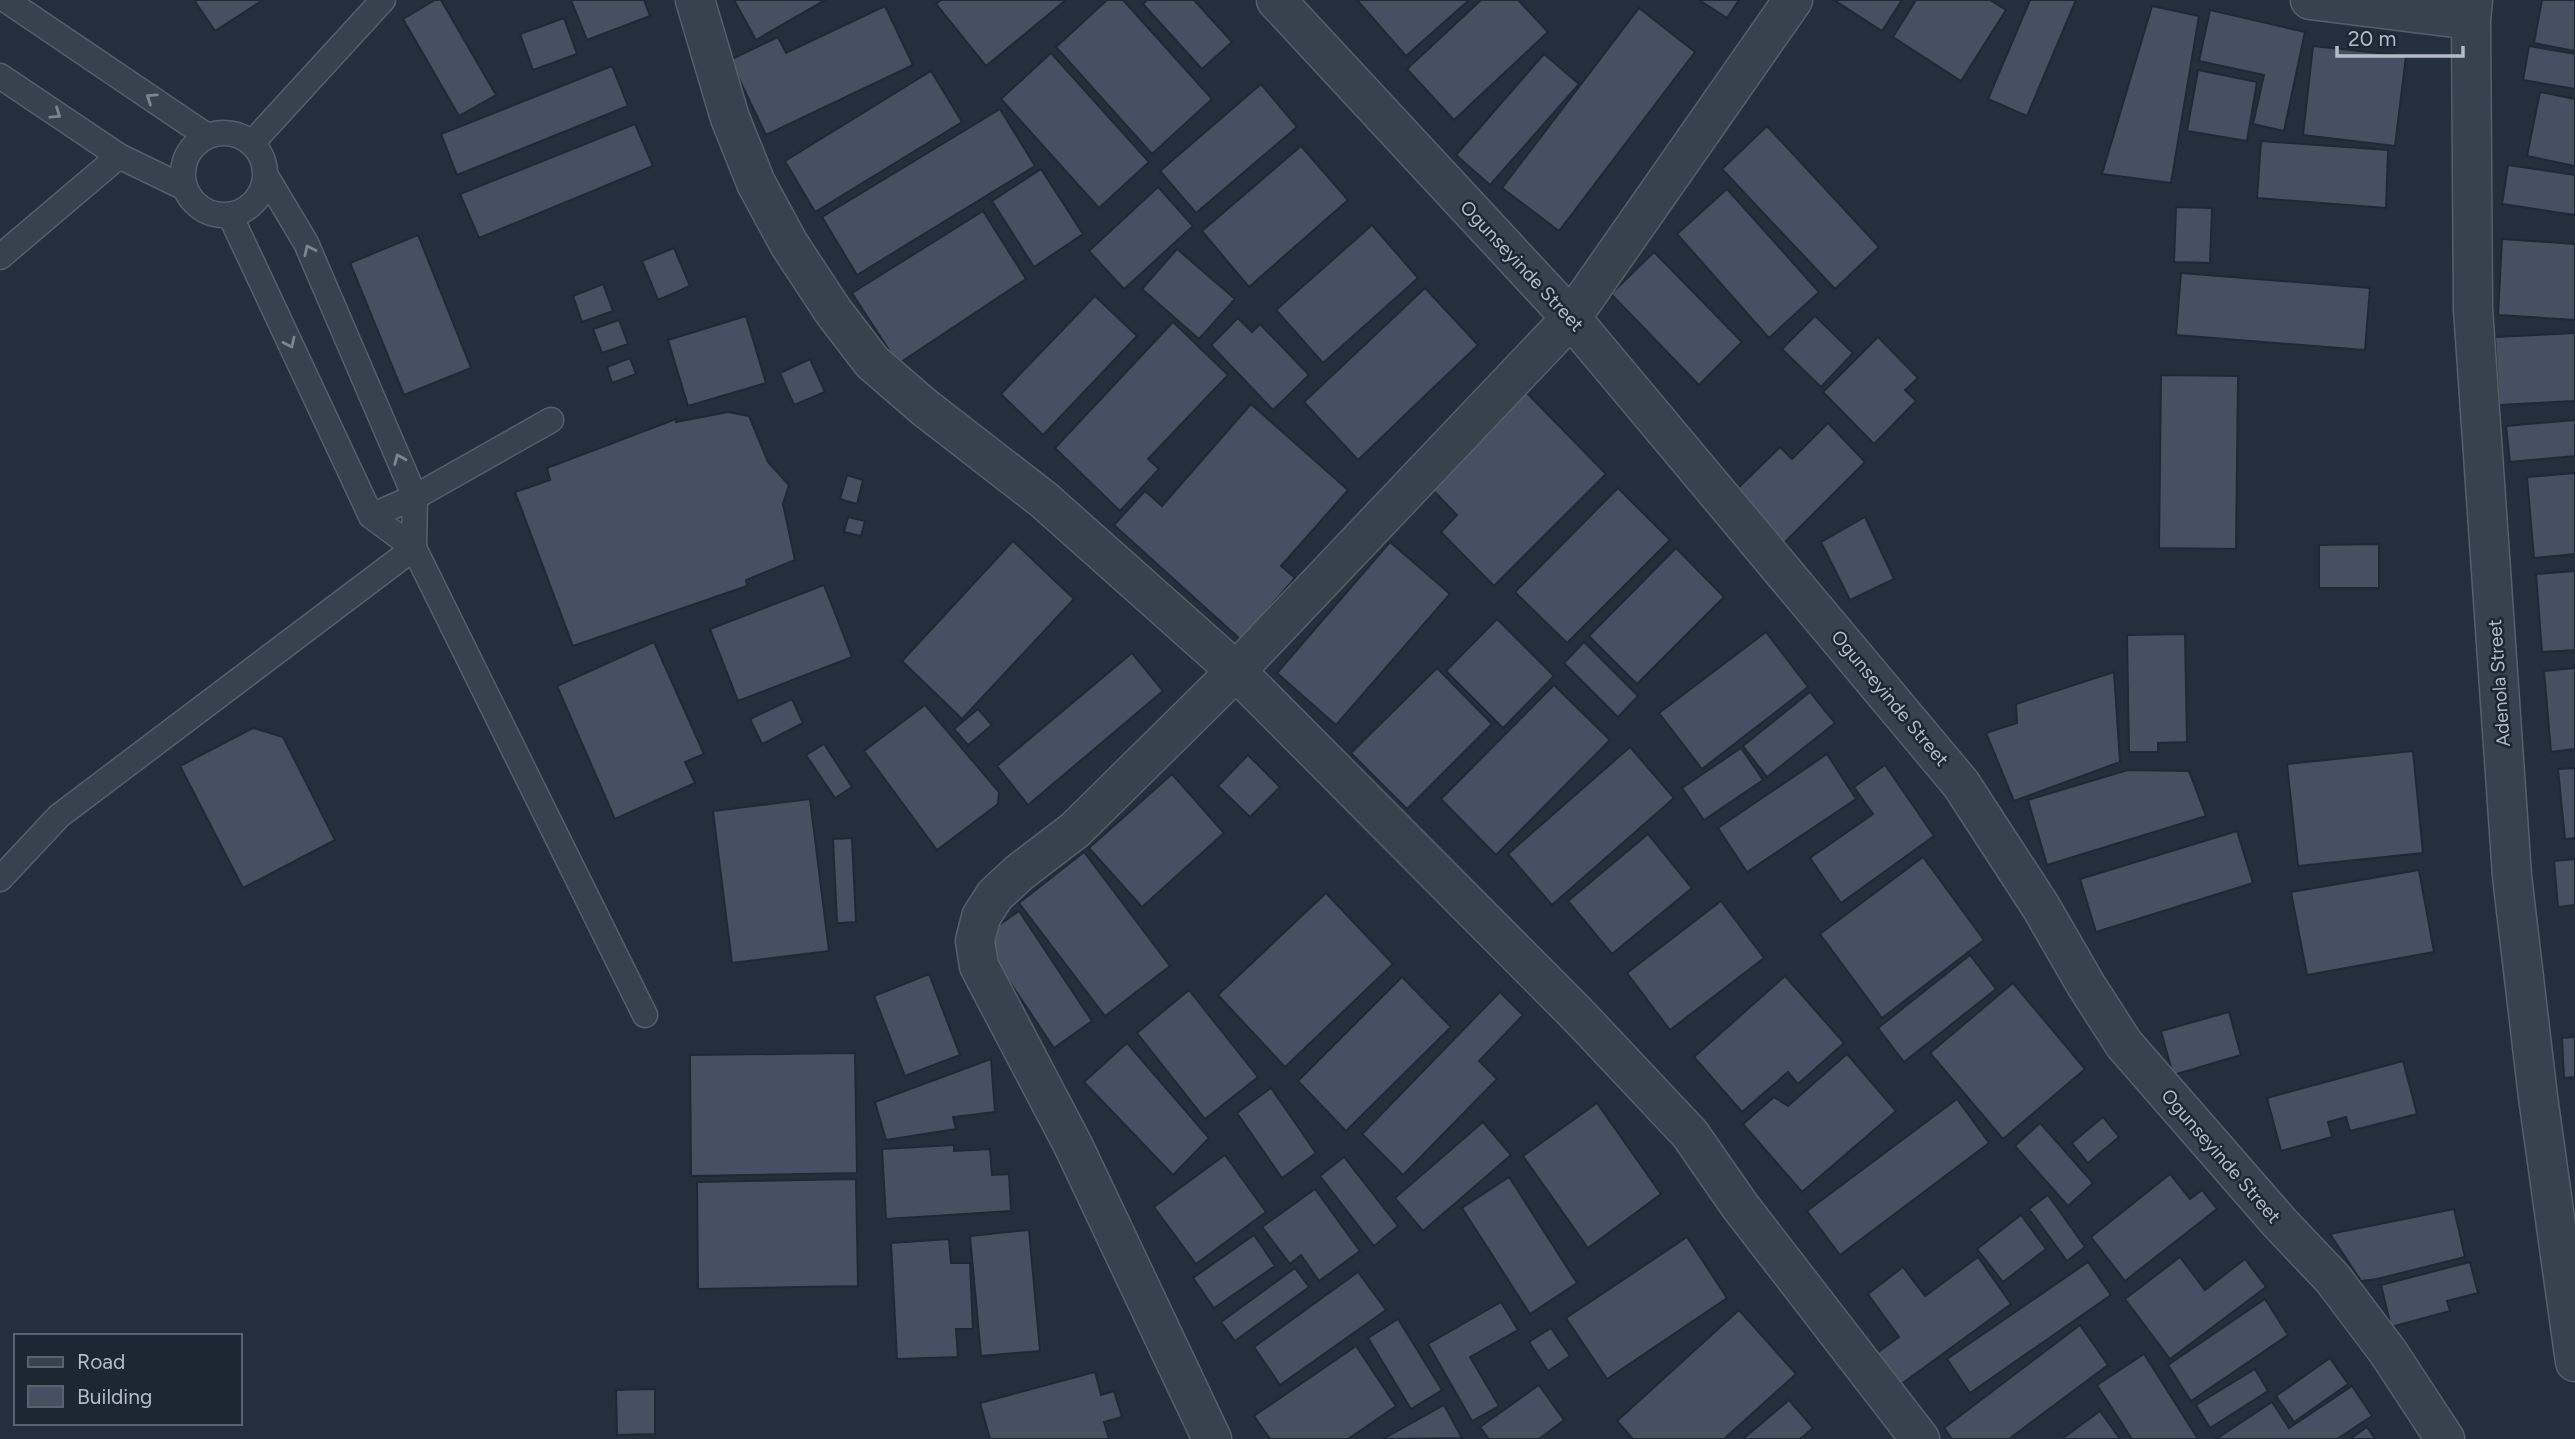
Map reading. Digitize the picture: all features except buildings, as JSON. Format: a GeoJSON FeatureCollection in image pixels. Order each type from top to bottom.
{"type":"FeatureCollection","features":[{"type":"Feature","properties":{"kind":"street"},"geometry":{"type":"LineString","coordinates":[[695,0],[730,118],[756,183],[789,244],[872,362],[924,407],[1044,500],[1236,671],[1578,1014],[1690,1134],[1740,1206],[1920,1439]]}},
{"type":"Feature","properties":{"kind":"street","name":"Ogunseyinde Street"},"geometry":{"type":"LineString","coordinates":[[1276,0],[1571,318],[1961,784],[2041,907],[2124,1044],[2279,1222],[2333,1279],[2388,1352],[2445,1439]]}},
{"type":"Feature","properties":{"kind":"street"},"geometry":{"type":"LineString","coordinates":[[1212,1439],[1073,1145],[979,967],[975,941],[981,917],[995,895],[1075,830],[1236,671],[1571,318],[1793,0]]}},
{"type":"Feature","properties":{"kind":"street"},"geometry":{"type":"LineString","coordinates":[[2310,0],[2472,10]]}},
{"type":"Feature","properties":{"kind":"street","name":"Adenola Street"},"geometry":{"type":"LineString","coordinates":[[2472,10],[2473,309],[2512,876],[2538,1097],[2575,1362]]}},
{"type":"Feature","properties":{"kind":"lane"},"geometry":{"type":"LineString","coordinates":[[6,0],[207,136]]}},
{"type":"Feature","properties":{"kind":"lane"},"geometry":{"type":"LineString","coordinates":[[252,142],[383,0]]}},
{"type":"Feature","properties":{"kind":"lane"},"geometry":{"type":"LineString","coordinates":[[0,76],[119,156],[185,188],[195,203],[211,214],[230,215],[248,209],[260,195],[266,176]]}},
{"type":"Feature","properties":{"kind":"lane"},"geometry":{"type":"LineString","coordinates":[[185,188],[184,167],[191,149],[207,136],[223,132],[239,134],[252,142],[263,158],[266,176],[306,243],[415,497],[414,548]]}},
{"type":"Feature","properties":{"kind":"lane"},"geometry":{"type":"LineString","coordinates":[[0,257],[119,156]]}},
{"type":"Feature","properties":{"kind":"lane"},"geometry":{"type":"LineString","coordinates":[[230,215],[372,516],[414,548],[645,1015]]}},
{"type":"Feature","properties":{"kind":"lane"},"geometry":{"type":"LineString","coordinates":[[372,516],[415,497],[551,420]]}},
{"type":"Feature","properties":{"kind":"lane"},"geometry":{"type":"LineString","coordinates":[[0,879],[59,816],[414,548]]}}]}
